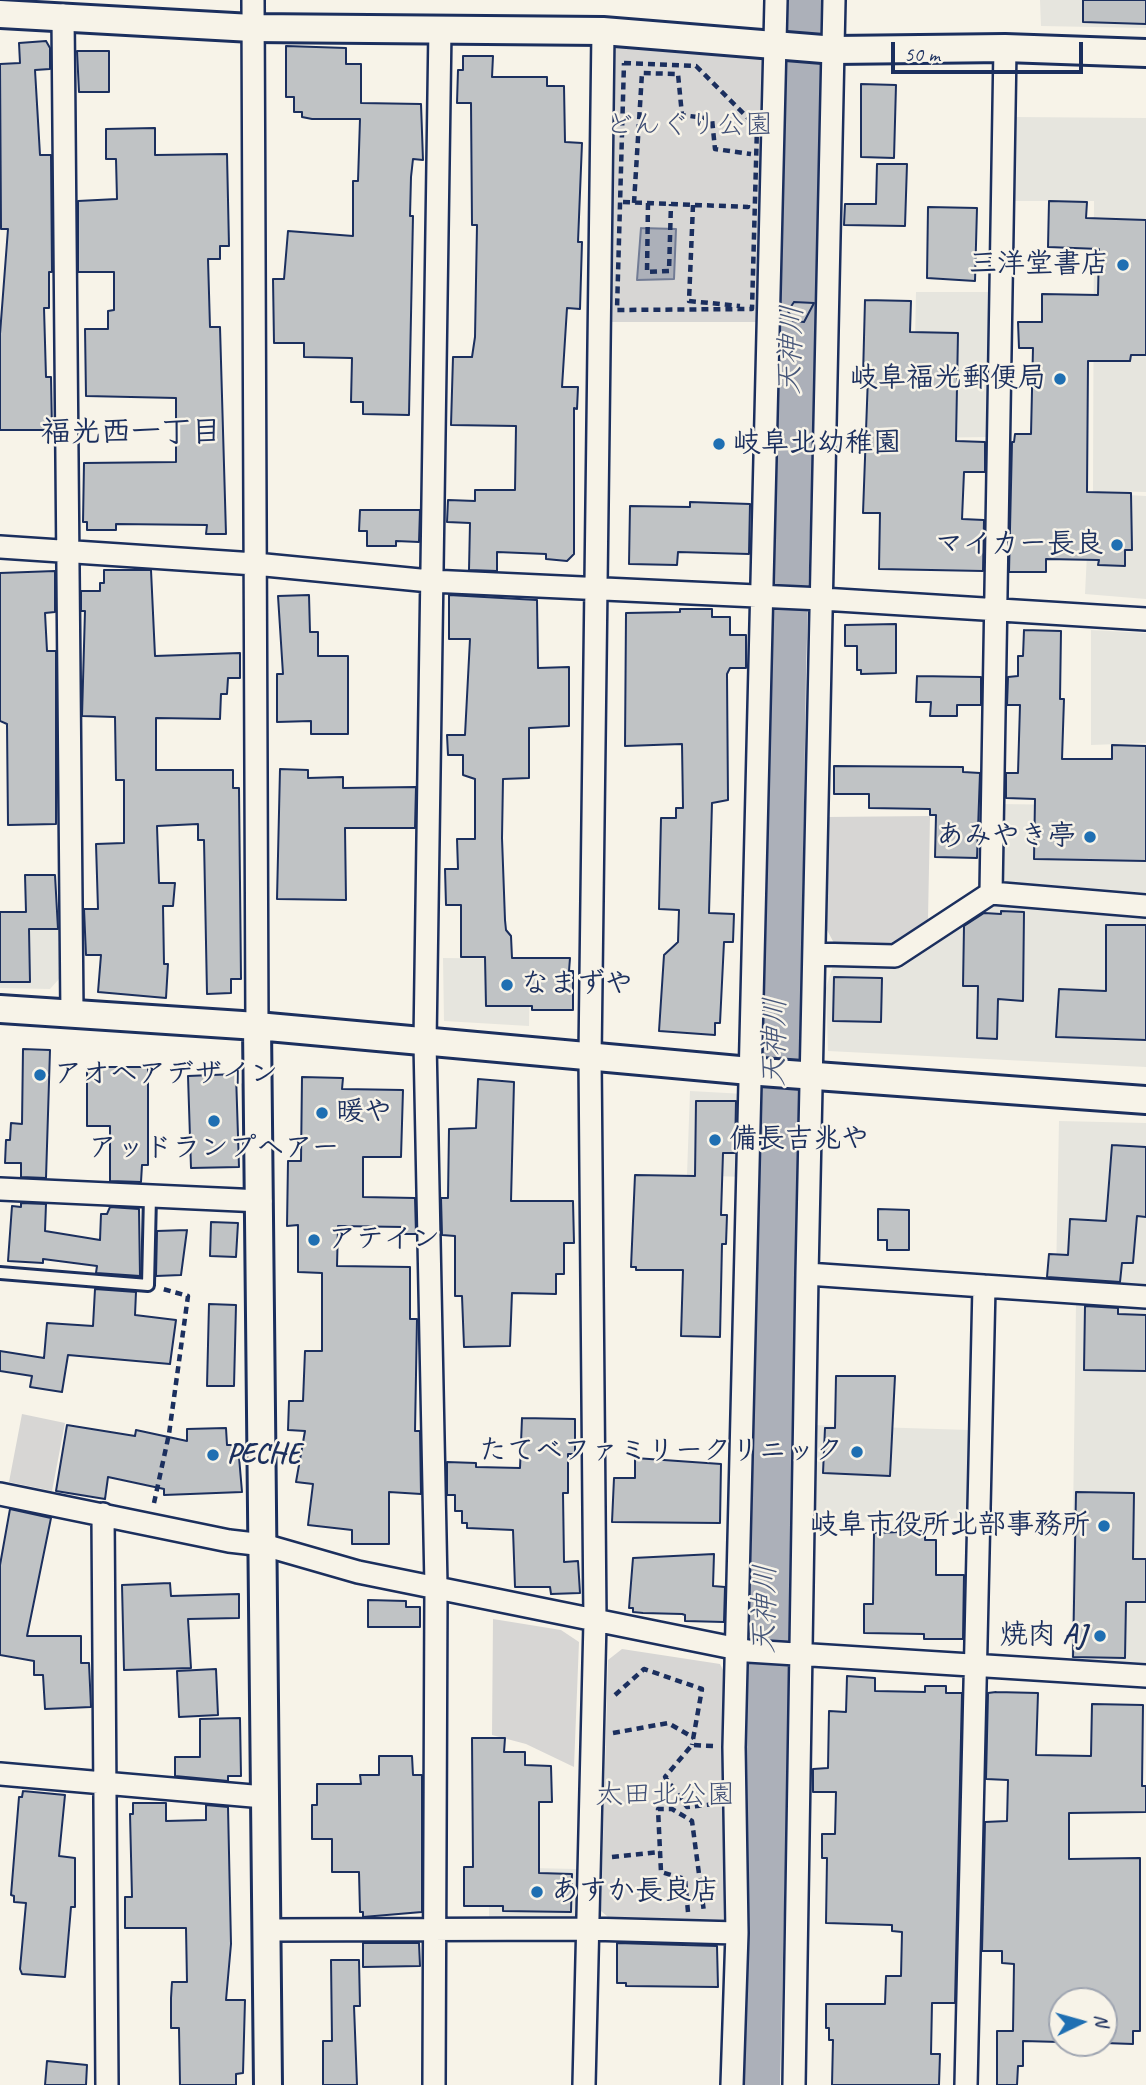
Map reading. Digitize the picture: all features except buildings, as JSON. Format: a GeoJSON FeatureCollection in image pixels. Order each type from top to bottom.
{"type":"FeatureCollection","features":[{"type":"Feature","properties":{"kind":"street"},"geometry":{"type":"LineString","coordinates":[[253,0],[257,1026],[261,1201],[268,2085]]}},
{"type":"Feature","properties":{"kind":"street"},"geometry":{"type":"LineString","coordinates":[[732,2085],[736,1924],[734,1747],[743,1651],[757,1072],[776,0]]}},
{"type":"Feature","properties":{"kind":"street"},"geometry":{"type":"LineString","coordinates":[[794,2085],[798,1655],[809,1076],[814,954],[818,599],[835,50],[834,0]]}},
{"type":"Feature","properties":{"kind":"street"},"geometry":{"type":"LineString","coordinates":[[0,14],[63,15],[252,28],[603,31],[835,50],[1005,48],[1146,53]]}},
{"type":"Feature","properties":{"kind":"street"},"geometry":{"type":"LineString","coordinates":[[63,15],[72,1014]]}},
{"type":"Feature","properties":{"kind":"street"},"geometry":{"type":"LineString","coordinates":[[434,2085],[436,1586],[425,1042],[440,28]]}},
{"type":"Feature","properties":{"kind":"street"},"geometry":{"type":"LineString","coordinates":[[584,2085],[595,1621],[590,1057],[598,590],[610,202],[603,31]]}},
{"type":"Feature","properties":{"kind":"street"},"geometry":{"type":"LineString","coordinates":[[991,893],[1005,48]]}},
{"type":"Feature","properties":{"kind":"street"},"geometry":{"type":"LineString","coordinates":[[0,547],[255,564],[430,581],[818,599],[996,612],[1146,619]]}},
{"type":"Feature","properties":{"kind":"street"},"geometry":{"type":"LineString","coordinates":[[814,954],[895,957],[991,893],[1146,906]]}},
{"type":"Feature","properties":{"kind":"street"},"geometry":{"type":"LineString","coordinates":[[0,1009],[257,1026],[757,1072],[1146,1100]]}},
{"type":"Feature","properties":{"kind":"street"},"geometry":{"type":"LineString","coordinates":[[0,1189],[261,1201]]}},
{"type":"Feature","properties":{"kind":"street"},"geometry":{"type":"LineString","coordinates":[[807,1275],[1146,1297]]}},
{"type":"Feature","properties":{"kind":"street"},"geometry":{"type":"LineString","coordinates":[[966,2085],[984,1286]]}},
{"type":"Feature","properties":{"kind":"street"},"geometry":{"type":"LineString","coordinates":[[0,1494],[264,1545],[358,1572],[743,1651],[1146,1676]]}},
{"type":"Feature","properties":{"kind":"street"},"geometry":{"type":"LineString","coordinates":[[103,1514],[107,2085]]}},
{"type":"Feature","properties":{"kind":"street"},"geometry":{"type":"LineString","coordinates":[[0,1774],[264,1797]]}},
{"type":"Feature","properties":{"kind":"street"},"geometry":{"type":"LineString","coordinates":[[266,1930],[587,1929],[736,1924]]}},
{"type":"Feature","properties":{"kind":"lane"},"geometry":{"type":"LineString","coordinates":[[0,1273],[148,1285],[150,1196]]}},
{"type":"Feature","properties":{"kind":"path"},"geometry":{"type":"LineString","coordinates":[[624,63],[696,66],[757,127],[752,309],[617,310],[610,202],[624,63]]}},
{"type":"Feature","properties":{"kind":"path"},"geometry":{"type":"LineString","coordinates":[[634,203],[642,73],[678,74],[682,115],[712,119],[715,149],[751,153],[746,257]]}},
{"type":"Feature","properties":{"kind":"path"},"geometry":{"type":"LineString","coordinates":[[610,202],[748,207]]}},
{"type":"Feature","properties":{"kind":"path"},"geometry":{"type":"LineString","coordinates":[[648,203],[646,272],[669,271],[671,204]]}},
{"type":"Feature","properties":{"kind":"path"},"geometry":{"type":"LineString","coordinates":[[693,205],[689,302],[743,306],[744,294]]}},
{"type":"Feature","properties":{"kind":"path"},"geometry":{"type":"LineString","coordinates":[[148,1285],[188,1296],[169,1434],[149,1524]]}},
{"type":"Feature","properties":{"kind":"path"},"geometry":{"type":"LineString","coordinates":[[611,1699],[644,1669],[702,1689],[692,1745],[665,1777],[687,1807],[733,1802]]}},
{"type":"Feature","properties":{"kind":"path"},"geometry":{"type":"LineString","coordinates":[[613,1723],[613,1735],[668,1723],[694,1738]]}},
{"type":"Feature","properties":{"kind":"path"},"geometry":{"type":"LineString","coordinates":[[692,1745],[734,1747]]}},
{"type":"Feature","properties":{"kind":"path"},"geometry":{"type":"LineString","coordinates":[[689,1917],[685,1879],[661,1872],[658,1809],[671,1809],[692,1821],[704,1917]]}},
{"type":"Feature","properties":{"kind":"path"},"geometry":{"type":"LineString","coordinates":[[613,1868],[612,1856],[660,1852]]}},
{"type":"Feature","properties":{"kind":"path"},"geometry":{"type":"LineString","coordinates":[[676,1916],[704,1917],[736,1924]]}},
{"type":"Feature","properties":{"kind":"shaded area"},"geometry":{"type":"Polygon","coordinates":[[[1040,0],[1146,0],[1146,28],[1041,26],[1040,0]]]}},
{"type":"Feature","properties":{"kind":"shaded area"},"geometry":{"type":"Polygon","coordinates":[[[1016,117],[1146,118],[1146,492],[1093,491],[1094,201],[1014,201],[1016,117]]]}},
{"type":"Feature","properties":{"kind":"shaded area"},"geometry":{"type":"Polygon","coordinates":[[[641,228],[676,229],[674,279],[637,280],[641,228]]]}},
{"type":"Feature","properties":{"kind":"shaded area"},"geometry":{"type":"Polygon","coordinates":[[[916,292],[992,292],[992,437],[913,438],[916,292]]]}},
{"type":"Feature","properties":{"kind":"shaded area","name":"マイカー長良"},"geometry":{"type":"Polygon","coordinates":[[[1090,493],[1146,496],[1146,599],[1085,594],[1090,493]]]}},
{"type":"Feature","properties":{"kind":"shaded area"},"geometry":{"type":"Polygon","coordinates":[[[1091,630],[1146,633],[1146,743],[1091,745],[1091,630]]]}},
{"type":"Feature","properties":{"kind":"shaded area"},"geometry":{"type":"Polygon","coordinates":[[[999,804],[1146,806],[1146,895],[1006,883],[1000,876],[999,804]]]}},
{"type":"Feature","properties":{"kind":"shaded area"},"geometry":{"type":"Polygon","coordinates":[[[999,902],[1146,914],[1146,1067],[828,1051],[826,988],[834,962],[901,968],[999,902]]]}},
{"type":"Feature","properties":{"kind":"shaded area"},"geometry":{"type":"Polygon","coordinates":[[[58,913],[59,979],[50,989],[0,988],[0,914],[58,913]]]}},
{"type":"Feature","properties":{"kind":"shaded area"},"geometry":{"type":"Polygon","coordinates":[[[443,958],[530,959],[529,1026],[444,1021],[443,958]]]}},
{"type":"Feature","properties":{"kind":"shaded area"},"geometry":{"type":"Polygon","coordinates":[[[690,1091],[745,1094],[743,1177],[687,1175],[690,1091]]]}},
{"type":"Feature","properties":{"kind":"shaded area"},"geometry":{"type":"Polygon","coordinates":[[[1059,1121],[1146,1123],[1146,1285],[1056,1277],[1059,1121]]]}},
{"type":"Feature","properties":{"kind":"shaded area"},"geometry":{"type":"Polygon","coordinates":[[[1076,1304],[1146,1309],[1146,1663],[1071,1660],[1076,1304]]]}},
{"type":"Feature","properties":{"kind":"shaded area"},"geometry":{"type":"Polygon","coordinates":[[[811,1425],[969,1430],[970,1521],[811,1522],[811,1425]]]}},
{"type":"Feature","properties":{"kind":"shaded area"},"geometry":{"type":"Polygon","coordinates":[[[489,1867],[576,1869],[575,1921],[489,1924],[489,1867]]]}},
{"type":"Feature","properties":{"kind":"green space","name":"どんぐり公園"},"geometry":{"type":"Polygon","coordinates":[[[612,41],[769,54],[760,322],[606,322],[612,41]]]}},
{"type":"Feature","properties":{"kind":"green space"},"geometry":{"type":"Polygon","coordinates":[[[930,816],[928,919],[893,947],[835,945],[827,930],[827,817],[930,816]]]}},
{"type":"Feature","properties":{"kind":"green space"},"geometry":{"type":"Polygon","coordinates":[[[22,1414],[65,1423],[52,1491],[9,1482],[22,1414]]]}},
{"type":"Feature","properties":{"kind":"green space"},"geometry":{"type":"Polygon","coordinates":[[[493,1619],[561,1630],[579,1642],[574,1767],[526,1744],[492,1735],[493,1619]]]}},
{"type":"Feature","properties":{"kind":"green space","name":"太田北公園"},"geometry":{"type":"Polygon","coordinates":[[[622,1649],[720,1664],[729,1682],[723,1923],[615,1923],[601,1911],[608,1660],[622,1649]]]}},
{"type":"Feature","properties":{"kind":"waterway","name":"天神川"},"geometry":{"type":"LineString","coordinates":[[757,2085],[770,1531],[783,673],[802,0]]}},
{"type":"Feature","properties":{"kind":"place","name":"三洋堂書店"},"geometry":{"type":"Point","coordinates":[1123,265]}},
{"type":"Feature","properties":{"kind":"place","name":"岐阜福光郵便局"},"geometry":{"type":"Point","coordinates":[1060,379]}},
{"type":"Feature","properties":{"kind":"place","name":"岐阜北幼稚園"},"geometry":{"type":"Point","coordinates":[719,444]}},
{"type":"Feature","properties":{"kind":"place","name":"マイカー長良"},"geometry":{"type":"Point","coordinates":[1117,545]}},
{"type":"Feature","properties":{"kind":"place","name":"あみやき亭"},"geometry":{"type":"Point","coordinates":[1090,837]}},
{"type":"Feature","properties":{"kind":"place","name":"なまずや"},"geometry":{"type":"Point","coordinates":[507,985]}},
{"type":"Feature","properties":{"kind":"place","name":"アオヘアデザイン"},"geometry":{"type":"Point","coordinates":[40,1075]}},
{"type":"Feature","properties":{"kind":"place","name":"暖や"},"geometry":{"type":"Point","coordinates":[322,1113]}},
{"type":"Feature","properties":{"kind":"place","name":"アッドランプヘアー"},"geometry":{"type":"Point","coordinates":[214,1121]}},
{"type":"Feature","properties":{"kind":"place","name":"備長吉兆や"},"geometry":{"type":"Point","coordinates":[715,1140]}},
{"type":"Feature","properties":{"kind":"place","name":"アテイン"},"geometry":{"type":"Point","coordinates":[314,1240]}},
{"type":"Feature","properties":{"kind":"place","name":"たてべファミリークリニック"},"geometry":{"type":"Point","coordinates":[857,1452]}},
{"type":"Feature","properties":{"kind":"place","name":"PECHE"},"geometry":{"type":"Point","coordinates":[213,1455]}},
{"type":"Feature","properties":{"kind":"place","name":"岐阜市役所北部事務所"},"geometry":{"type":"Point","coordinates":[1104,1526]}},
{"type":"Feature","properties":{"kind":"place","name":"焼肉 AJ"},"geometry":{"type":"Point","coordinates":[1100,1636]}},
{"type":"Feature","properties":{"kind":"place","name":"あすか長良店"},"geometry":{"type":"Point","coordinates":[537,1892]}},
{"type":"Feature","properties":{"kind":"district","name":"福光西一丁目"},"geometry":{"type":"Point","coordinates":[131,433]}}]}
